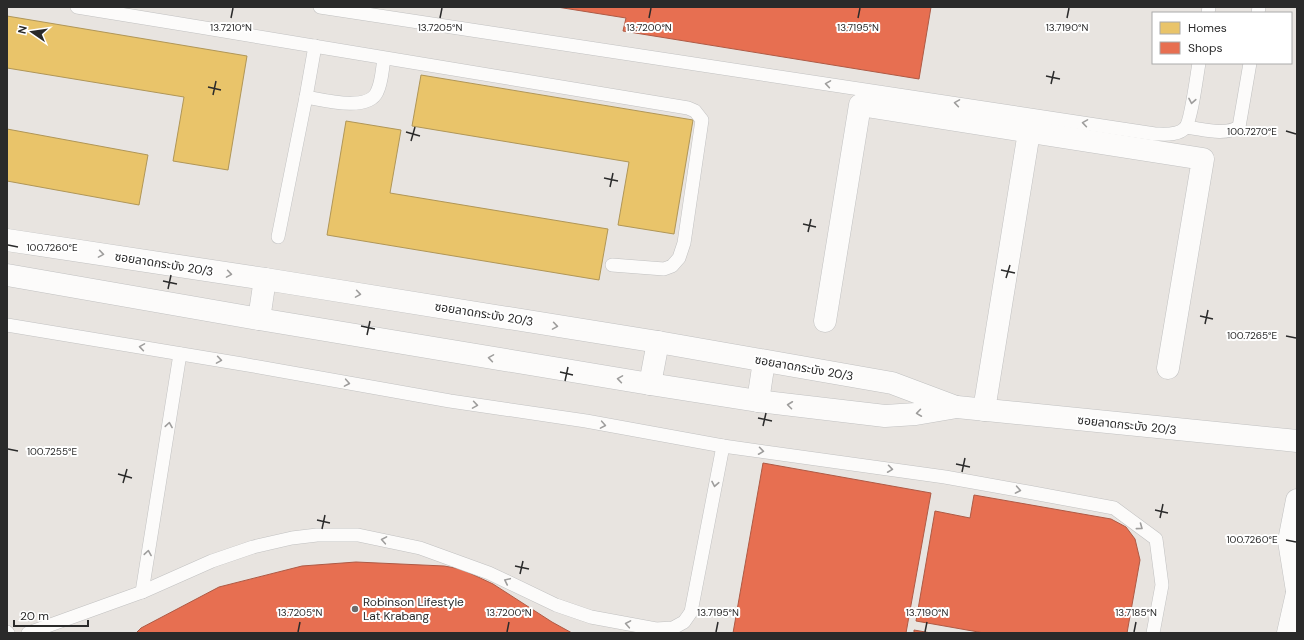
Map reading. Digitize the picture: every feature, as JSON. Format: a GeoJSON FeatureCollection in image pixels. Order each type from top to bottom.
{"type":"FeatureCollection","features":[{"type":"Feature","properties":{"kind":"street"},"geometry":{"type":"LineString","coordinates":[[824,320],[860,105],[1203,159],[1168,368]]}},
{"type":"Feature","properties":{"kind":"street"},"geometry":{"type":"LineString","coordinates":[[984,410],[1029,132]]}},
{"type":"Feature","properties":{"kind":"street"},"geometry":{"type":"LineString","coordinates":[[9,275],[13,241]]}},
{"type":"Feature","properties":{"kind":"street","name":"ซอยลาดกระบัง 20/3"},"geometry":{"type":"LineString","coordinates":[[13,241],[264,279],[658,342],[892,384],[958,407],[1297,441]]}},
{"type":"Feature","properties":{"kind":"street","name":"ซอยลาดกระบัง 20/3"},"geometry":{"type":"LineString","coordinates":[[9,275],[259,319],[758,401],[885,416],[916,414],[958,407]]}},
{"type":"Feature","properties":{"kind":"street"},"geometry":{"type":"LineString","coordinates":[[259,319],[264,279]]}},
{"type":"Feature","properties":{"kind":"street"},"geometry":{"type":"LineString","coordinates":[[650,384],[658,342]]}},
{"type":"Feature","properties":{"kind":"street"},"geometry":{"type":"LineString","coordinates":[[758,401],[764,361]]}},
{"type":"Feature","properties":{"kind":"street"},"geometry":{"type":"LineString","coordinates":[[1288,633],[1297,592],[1289,541],[1297,500]]}},
{"type":"Feature","properties":{"kind":"lane"},"geometry":{"type":"LineString","coordinates":[[77,7],[315,46],[384,59],[688,108],[695,111],[702,120],[684,243],[679,258],[672,266],[664,270],[612,264]]}},
{"type":"Feature","properties":{"kind":"lane"},"geometry":{"type":"LineString","coordinates":[[320,7],[1155,134],[1172,134],[1181,131],[1186,127],[1199,64]]}},
{"type":"Feature","properties":{"kind":"lane"},"geometry":{"type":"LineString","coordinates":[[278,237],[315,46]]}},
{"type":"Feature","properties":{"kind":"lane"},"geometry":{"type":"LineString","coordinates":[[306,97],[357,104],[369,100],[377,94],[384,59]]}},
{"type":"Feature","properties":{"kind":"lane"},"geometry":{"type":"LineString","coordinates":[[1186,127],[1224,132],[1235,130],[1239,127],[1250,64]]}},
{"type":"Feature","properties":{"kind":"lane"},"geometry":{"type":"LineString","coordinates":[[7,325],[450,402],[586,421],[722,446],[945,477],[1114,508],[1156,539],[1162,585],[1153,633]]}},
{"type":"Feature","properties":{"kind":"lane"},"geometry":{"type":"LineString","coordinates":[[142,592],[180,354]]}},
{"type":"Feature","properties":{"kind":"lane"},"geometry":{"type":"LineString","coordinates":[[28,633],[142,592],[212,561],[253,547],[292,538],[317,535],[358,535],[397,543],[434,553],[489,573],[556,605],[591,617],[656,629],[673,628],[684,622],[691,612],[722,446]]}},
{"type":"Feature","properties":{"kind":"building: Homes"},"geometry":{"type":"Polygon","coordinates":[[[7,16],[247,56],[228,170],[173,161],[184,97],[7,68],[7,16]]]}},
{"type":"Feature","properties":{"kind":"building: Homes"},"geometry":{"type":"Polygon","coordinates":[[[421,75],[693,120],[674,234],[618,225],[629,162],[412,126],[421,75]]]}},
{"type":"Feature","properties":{"kind":"building: Homes"},"geometry":{"type":"Polygon","coordinates":[[[346,121],[401,130],[390,193],[608,229],[599,280],[327,235],[346,121]]]}},
{"type":"Feature","properties":{"kind":"building: Homes"},"geometry":{"type":"Polygon","coordinates":[[[7,129],[148,155],[139,205],[7,181],[7,129]]]}},
{"type":"Feature","properties":{"kind":"building: Shops"},"geometry":{"type":"Polygon","coordinates":[[[557,7],[931,7],[919,79],[623,31],[626,18],[557,7]]]}},
{"type":"Feature","properties":{"kind":"building: Shops"},"geometry":{"type":"Polygon","coordinates":[[[763,463],[931,493],[906,633],[733,633],[763,463]]]}},
{"type":"Feature","properties":{"kind":"building: Shops"},"geometry":{"type":"Polygon","coordinates":[[[974,495],[1111,519],[1126,527],[1135,539],[1140,560],[1127,633],[984,633],[916,621],[935,511],[970,518],[974,495]]]}},
{"type":"Feature","properties":{"kind":"building: Shops","name":"Robinson Lifestyle Lat Krabang"},"geometry":{"type":"Polygon","coordinates":[[[356,562],[444,566],[461,569],[493,584],[572,633],[136,633],[141,628],[219,587],[302,566],[356,562]]]}},
{"type":"Feature","properties":{"kind":"building: Shops"},"geometry":{"type":"Polygon","coordinates":[[[914,630],[931,633],[914,633],[914,630]]]}},
{"type":"Feature","properties":{"kind":"place","name":"Robinson Lifestyle Lat Krabang"},"geometry":{"type":"Point","coordinates":[355,609]}}]}
